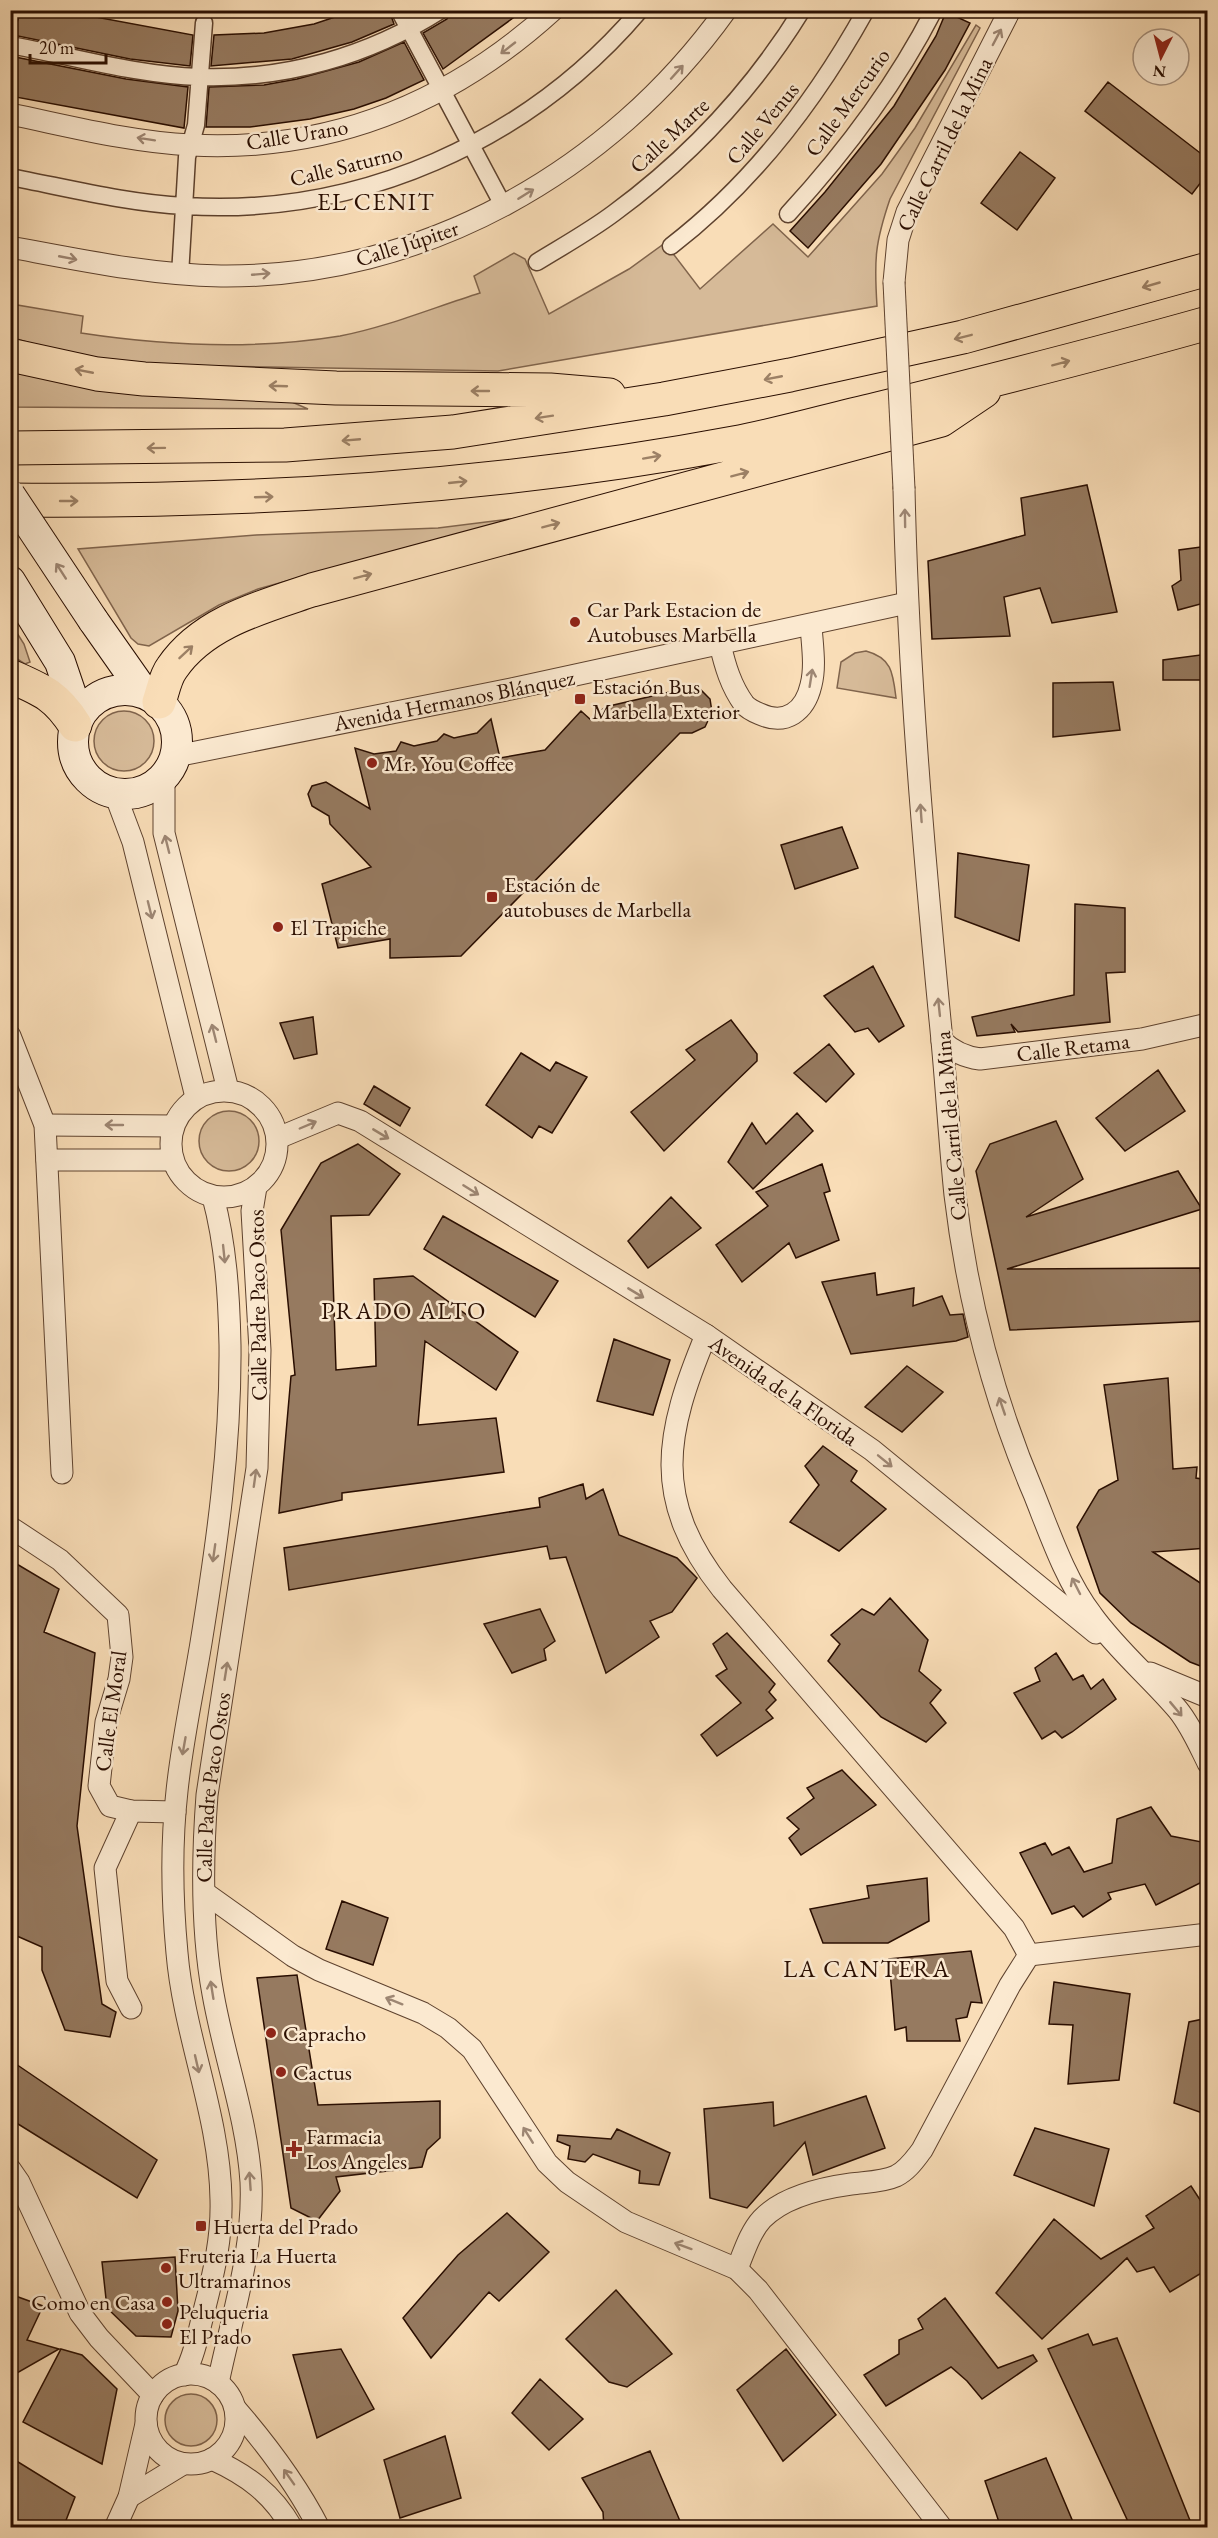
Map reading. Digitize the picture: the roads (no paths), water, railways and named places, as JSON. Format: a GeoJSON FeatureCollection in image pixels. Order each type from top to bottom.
{"type":"FeatureCollection","features":[{"type":"Feature","properties":{"kind":"highway"},"geometry":{"type":"LineString","coordinates":[[10,448],[285,446],[453,432],[664,399],[963,337],[1208,269]]}},
{"type":"Feature","properties":{"kind":"highway"},"geometry":{"type":"LineString","coordinates":[[10,500],[281,497],[454,483],[601,465],[737,443],[1005,378],[1208,322]]}},
{"type":"Feature","properties":{"kind":"highway"},"geometry":{"type":"LineString","coordinates":[[10,355],[97,374],[144,379],[336,388],[550,390],[664,399]]}},
{"type":"Feature","properties":{"kind":"highway"},"geometry":{"type":"LineString","coordinates":[[152,698],[170,669],[185,651],[232,618],[312,590],[941,420],[1005,378]]}},
{"type":"Feature","properties":{"kind":"highway"},"geometry":{"type":"LineString","coordinates":[[10,676],[46,692],[62,704],[77,722]]}},
{"type":"Feature","properties":{"kind":"main road"},"geometry":{"type":"LineString","coordinates":[[10,495],[93,620],[152,698],[170,715],[176,731],[170,766],[141,791],[115,794],[98,788],[80,768],[72,743],[77,722],[84,709],[96,698],[111,692],[128,690],[152,698]]}},
{"type":"Feature","properties":{"kind":"main road"},"geometry":{"type":"LineString","coordinates":[[10,581],[50,642],[60,662],[77,722]]}},
{"type":"Feature","properties":{"kind":"street"},"geometry":{"type":"LineString","coordinates":[[399,10],[504,207]]}},
{"type":"Feature","properties":{"kind":"street"},"geometry":{"type":"LineString","coordinates":[[10,45],[161,74],[199,77],[242,76],[319,64],[355,54],[410,29],[441,10]]}},
{"type":"Feature","properties":{"kind":"street","name":"Calle Urano"},"geometry":{"type":"LineString","coordinates":[[10,114],[107,133],[190,145],[268,142],[327,133],[388,114],[442,91],[492,61],[553,10]]}},
{"type":"Feature","properties":{"kind":"street","name":"Calle Saturno"},"geometry":{"type":"LineString","coordinates":[[10,177],[134,201],[184,206],[275,204],[355,191],[432,165],[470,147],[549,97],[589,65],[640,10]]}},
{"type":"Feature","properties":{"kind":"street","name":"Calle Júpiter"},"geometry":{"type":"LineString","coordinates":[[10,247],[138,270],[223,276],[264,274],[351,262],[433,237],[504,207],[571,166],[627,123],[652,100],[694,53],[726,10]]}},
{"type":"Feature","properties":{"kind":"street","name":"Calle Marte"},"geometry":{"type":"LineString","coordinates":[[537,262],[612,215],[669,170],[706,135],[765,68],[802,10]]}},
{"type":"Feature","properties":{"kind":"street","name":"Calle Venus"},"geometry":{"type":"LineString","coordinates":[[671,246],[710,216],[789,128],[819,89],[866,10]]}},
{"type":"Feature","properties":{"kind":"street","name":"Calle Mercurio"},"geometry":{"type":"LineString","coordinates":[[788,214],[850,142],[874,109],[916,45],[934,10]]}},
{"type":"Feature","properties":{"kind":"street","name":"Calle Carril de la Mina"},"geometry":{"type":"LineString","coordinates":[[1010,10],[907,212],[897,240],[894,282],[907,603],[924,860],[959,1226],[971,1288],[996,1388],[1033,1492],[1076,1586],[1091,1614],[1136,1666]]}},
{"type":"Feature","properties":{"kind":"street"},"geometry":{"type":"LineString","coordinates":[[180,274],[187,157],[196,125],[204,23]]}},
{"type":"Feature","properties":{"kind":"street","name":"Avenida Hermanos Blánquez"},"geometry":{"type":"LineString","coordinates":[[170,766],[907,603]]}},
{"type":"Feature","properties":{"kind":"street"},"geometry":{"type":"LineString","coordinates":[[720,644],[728,675],[746,706],[763,716],[782,720],[793,714],[805,702],[811,686],[813,670],[811,625]]}},
{"type":"Feature","properties":{"kind":"street"},"geometry":{"type":"LineString","coordinates":[[170,766],[164,832],[228,1090]]}},
{"type":"Feature","properties":{"kind":"street"},"geometry":{"type":"LineString","coordinates":[[115,794],[133,842],[196,1097]]}},
{"type":"Feature","properties":{"kind":"street","name":"Calle Retama"},"geometry":{"type":"LineString","coordinates":[[942,1041],[966,1057],[980,1059],[1142,1039],[1208,1024]]}},
{"type":"Feature","properties":{"kind":"street"},"geometry":{"type":"LineString","coordinates":[[10,1036],[45,1125],[62,1473]]}},
{"type":"Feature","properties":{"kind":"street"},"geometry":{"type":"LineString","coordinates":[[228,1090],[250,1096],[267,1110],[278,1138],[277,1156],[270,1174],[256,1187],[236,1197],[213,1197],[187,1184],[172,1160],[173,1126],[182,1109],[196,1097],[228,1090]]}},
{"type":"Feature","properties":{"kind":"street","name":"Avenida de la Florida"},"geometry":{"type":"LineString","coordinates":[[278,1138],[338,1113],[360,1121],[706,1335],[872,1450],[1136,1666],[1168,1683],[1208,1697]]}},
{"type":"Feature","properties":{"kind":"street"},"geometry":{"type":"LineString","coordinates":[[45,1125],[173,1126]]}},
{"type":"Feature","properties":{"kind":"street"},"geometry":{"type":"LineString","coordinates":[[47,1160],[172,1160]]}},
{"type":"Feature","properties":{"kind":"street","name":"Calle Padre Paco Ostos"},"geometry":{"type":"LineString","coordinates":[[219,2383],[242,2283],[251,2200],[246,2141],[210,1975],[205,1893],[207,1795],[256,1468],[260,1350],[252,1210],[256,1187]]}},
{"type":"Feature","properties":{"kind":"street","name":"Calle Padre Paco Ostos"},"geometry":{"type":"LineString","coordinates":[[184,2375],[192,2358],[211,2285],[218,2249],[221,2198],[214,2136],[188,2022],[177,1957],[174,1909],[175,1812],[219,1525],[229,1424],[230,1326],[221,1225],[213,1197]]}},
{"type":"Feature","properties":{"kind":"street"},"geometry":{"type":"LineString","coordinates":[[706,1335],[679,1406],[671,1453],[673,1495],[691,1546],[722,1589],[1014,1928],[1029,1955]]}},
{"type":"Feature","properties":{"kind":"street","name":"Calle El Moral"},"geometry":{"type":"LineString","coordinates":[[10,1527],[60,1560],[118,1615],[122,1657],[119,1679],[106,1722],[99,1786],[110,1806],[131,1811],[175,1812]]}},
{"type":"Feature","properties":{"kind":"street"},"geometry":{"type":"LineString","coordinates":[[1136,1666],[1178,1711],[1193,1732],[1208,1763]]}},
{"type":"Feature","properties":{"kind":"street"},"geometry":{"type":"LineString","coordinates":[[131,1811],[105,1868],[117,1981],[131,2008]]}},
{"type":"Feature","properties":{"kind":"street"},"geometry":{"type":"LineString","coordinates":[[205,1893],[293,1956],[319,1970],[423,2013],[448,2028],[472,2049],[548,2163],[567,2182],[626,2222],[737,2269],[758,2290],[942,2528]]}},
{"type":"Feature","properties":{"kind":"street"},"geometry":{"type":"LineString","coordinates":[[1029,1955],[1208,1934]]}},
{"type":"Feature","properties":{"kind":"street"},"geometry":{"type":"LineString","coordinates":[[737,2269],[748,2242],[762,2219],[784,2202],[830,2188],[878,2181],[897,2175],[911,2165],[922,2150],[1010,1984],[1029,1955]]}},
{"type":"Feature","properties":{"kind":"street"},"geometry":{"type":"LineString","coordinates":[[10,2169],[20,2182],[80,2313],[99,2338],[153,2395]]}},
{"type":"Feature","properties":{"kind":"street"},"geometry":{"type":"LineString","coordinates":[[116,2528],[129,2497],[146,2423],[147,2409],[153,2395],[162,2384],[184,2375],[205,2376],[219,2383],[229,2394],[235,2408],[301,2494],[319,2528]]}},
{"type":"Feature","properties":{"kind":"street"},"geometry":{"type":"LineString","coordinates":[[146,2423],[149,2438],[169,2459],[183,2464],[198,2463],[212,2459],[224,2450],[232,2438],[236,2423],[235,2408]]}},
{"type":"Feature","properties":{"kind":"street"},"geometry":{"type":"LineString","coordinates":[[212,2459],[253,2480],[269,2495],[292,2528]]}},
{"type":"Feature","properties":{"kind":"street"},"geometry":{"type":"LineString","coordinates":[[129,2497],[183,2464]]}},
{"type":"Feature","properties":{"kind":"place","name":"Car Park Estacion de Autobuses Marbella"},"geometry":{"type":"Point","coordinates":[575,622]}},
{"type":"Feature","properties":{"kind":"place","name":"Estación Bus Marbella Exterior"},"geometry":{"type":"Point","coordinates":[580,699]}},
{"type":"Feature","properties":{"kind":"place","name":"Mr. You Coffee"},"geometry":{"type":"Point","coordinates":[372,763]}},
{"type":"Feature","properties":{"kind":"place","name":"Estación de autobuses de Marbella"},"geometry":{"type":"Point","coordinates":[492,897]}},
{"type":"Feature","properties":{"kind":"place","name":"El Trapiche"},"geometry":{"type":"Point","coordinates":[278,927]}},
{"type":"Feature","properties":{"kind":"place","name":"Capracho"},"geometry":{"type":"Point","coordinates":[271,2033]}},
{"type":"Feature","properties":{"kind":"place","name":"Cactus"},"geometry":{"type":"Point","coordinates":[281,2072]}},
{"type":"Feature","properties":{"kind":"place","name":"Farmacia Los Angeles"},"geometry":{"type":"Point","coordinates":[294,2149]}},
{"type":"Feature","properties":{"kind":"place","name":"Huerta del Prado"},"geometry":{"type":"Point","coordinates":[201,2226]}},
{"type":"Feature","properties":{"kind":"place","name":"Fruteria La Huerta Ultramarinos"},"geometry":{"type":"Point","coordinates":[166,2268]}},
{"type":"Feature","properties":{"kind":"place","name":"Como en Casa"},"geometry":{"type":"Point","coordinates":[167,2302]}},
{"type":"Feature","properties":{"kind":"place","name":"Peluqueria El Prado"},"geometry":{"type":"Point","coordinates":[167,2324]}},
{"type":"Feature","properties":{"kind":"district","name":"EL CENIT"},"geometry":{"type":"Point","coordinates":[376,202]}},
{"type":"Feature","properties":{"kind":"district","name":"PRADO ALTO"},"geometry":{"type":"Point","coordinates":[404,1311]}},
{"type":"Feature","properties":{"kind":"district","name":"LA CANTERA"},"geometry":{"type":"Point","coordinates":[867,1969]}}]}
